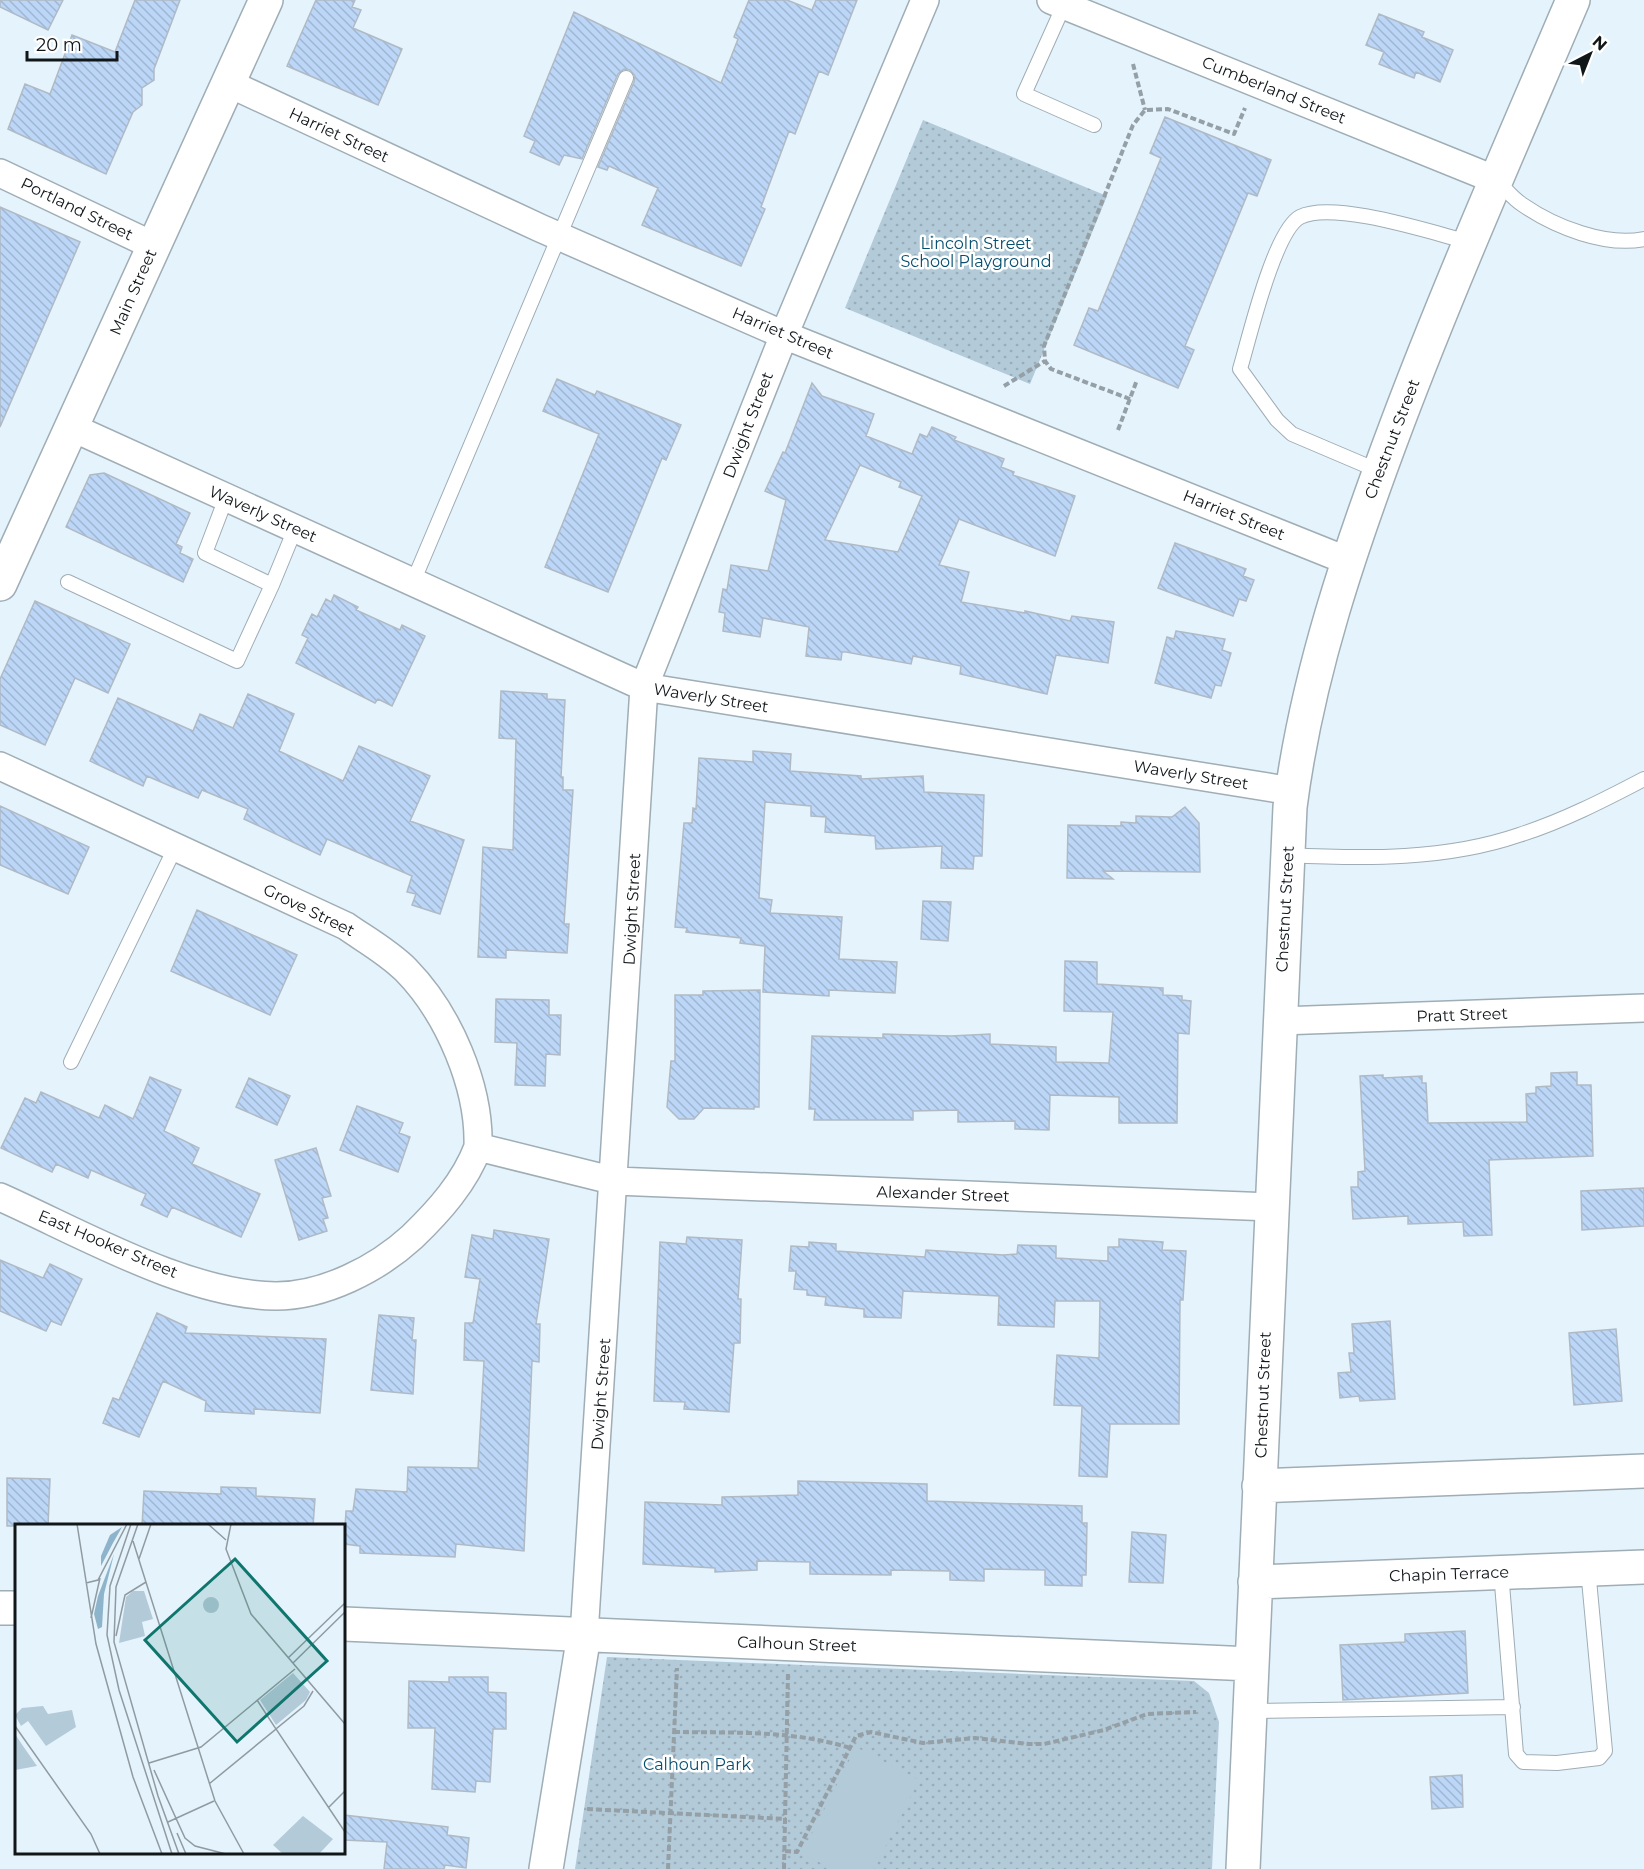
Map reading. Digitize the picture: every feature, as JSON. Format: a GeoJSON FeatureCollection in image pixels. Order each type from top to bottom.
{"type":"FeatureCollection","features":[{"type":"Feature","properties":{"kind":"main road","name":"Main Street"},"geometry":{"type":"LineString","coordinates":[[4,566],[71,428],[266,0]]}},
{"type":"Feature","properties":{"kind":"main road","name":"Chestnut Street"},"geometry":{"type":"LineString","coordinates":[[1243,1869],[1288,855],[1292,790],[1305,709],[1348,561],[1379,471],[1469,242],[1573,0]]}},
{"type":"Feature","properties":{"kind":"main road"},"geometry":{"type":"LineString","coordinates":[[1259,1486],[1644,1471]]}},
{"type":"Feature","properties":{"kind":"main road","name":"Chapin Terrace"},"geometry":{"type":"LineString","coordinates":[[1255,1582],[1644,1567]]}},
{"type":"Feature","properties":{"kind":"main road","name":"Calhoun Street"},"geometry":{"type":"LineString","coordinates":[[345,1624],[1251,1664]]}},
{"type":"Feature","properties":{"kind":"main road","name":"Dwight Street"},"geometry":{"type":"LineString","coordinates":[[546,1869],[584,1635]]}},
{"type":"Feature","properties":{"kind":"street","name":"Dwight Street"},"geometry":{"type":"LineString","coordinates":[[584,1635],[615,1181],[644,687],[784,335],[925,0]]}},
{"type":"Feature","properties":{"kind":"street","name":"Cumberland Street"},"geometry":{"type":"LineString","coordinates":[[1058,2],[1496,180]]}},
{"type":"Feature","properties":{"kind":"street","name":"Harriet Street"},"geometry":{"type":"LineString","coordinates":[[228,83],[560,237],[784,335],[1348,561]]}},
{"type":"Feature","properties":{"kind":"street","name":"Portland Street"},"geometry":{"type":"LineString","coordinates":[[0,172],[154,246]]}},
{"type":"Feature","properties":{"kind":"street","name":"Waverly Street"},"geometry":{"type":"LineString","coordinates":[[71,428],[644,687],[1021,749],[1292,790]]}},
{"type":"Feature","properties":{"kind":"street","name":"Grove Street"},"geometry":{"type":"LineString","coordinates":[[0,766],[346,926],[406,970],[435,1008],[458,1052],[473,1100],[479,1132],[478,1147]]}},
{"type":"Feature","properties":{"kind":"street","name":"Pratt Street"},"geometry":{"type":"LineString","coordinates":[[1280,1021],[1644,1008]]}},
{"type":"Feature","properties":{"kind":"street"},"geometry":{"type":"LineString","coordinates":[[478,1147],[615,1181]]}},
{"type":"Feature","properties":{"kind":"street","name":"East Hooker Street"},"geometry":{"type":"LineString","coordinates":[[0,1197],[163,1271],[240,1292],[278,1296],[311,1291],[343,1280],[374,1266],[401,1247],[426,1224],[460,1182],[478,1147]]}},
{"type":"Feature","properties":{"kind":"street","name":"Alexander Street"},"geometry":{"type":"LineString","coordinates":[[615,1181],[1271,1207]]}},
{"type":"Feature","properties":{"kind":"lane"},"geometry":{"type":"LineString","coordinates":[[1058,2],[1024,94],[1094,125]]}},
{"type":"Feature","properties":{"kind":"lane"},"geometry":{"type":"LineString","coordinates":[[413,582],[626,78]]}},
{"type":"Feature","properties":{"kind":"lane"},"geometry":{"type":"LineString","coordinates":[[1496,180],[1523,205],[1554,221],[1586,233],[1616,240],[1631,242],[1644,238]]}},
{"type":"Feature","properties":{"kind":"lane"},"geometry":{"type":"LineString","coordinates":[[1379,471],[1292,434],[1276,420],[1240,369],[1265,279],[1288,230],[1300,217],[1324,213],[1359,215],[1469,242]]}},
{"type":"Feature","properties":{"kind":"lane"},"geometry":{"type":"LineString","coordinates":[[226,498],[205,553],[272,585]]}},
{"type":"Feature","properties":{"kind":"lane"},"geometry":{"type":"LineString","coordinates":[[68,582],[237,662],[295,529]]}},
{"type":"Feature","properties":{"kind":"lane"},"geometry":{"type":"LineString","coordinates":[[1288,855],[1366,857],[1419,854],[1478,846],[1519,836],[1595,805],[1644,779]]}},
{"type":"Feature","properties":{"kind":"lane"},"geometry":{"type":"LineString","coordinates":[[71,1062],[176,846]]}},
{"type":"Feature","properties":{"kind":"lane"},"geometry":{"type":"LineString","coordinates":[[1501,1572],[1516,1754],[1523,1762],[1557,1763],[1599,1758],[1605,1751],[1588,1569]]}},
{"type":"Feature","properties":{"kind":"lane"},"geometry":{"type":"LineString","coordinates":[[1250,1711],[1513,1707]]}},
{"type":"Feature","properties":{"kind":"path"},"geometry":{"type":"LineString","coordinates":[[1131,58],[1145,110]]}},
{"type":"Feature","properties":{"kind":"path"},"geometry":{"type":"LineString","coordinates":[[1130,399],[1051,369],[1045,361],[1044,346],[1133,125],[1145,110],[1167,109],[1234,134],[1246,105]]}},
{"type":"Feature","properties":{"kind":"path"},"geometry":{"type":"LineString","coordinates":[[1004,386],[1045,361]]}},
{"type":"Feature","properties":{"kind":"path"},"geometry":{"type":"LineString","coordinates":[[1118,430],[1137,380]]}},
{"type":"Feature","properties":{"kind":"path"},"geometry":{"type":"LineString","coordinates":[[668,1869],[677,1662]]}},
{"type":"Feature","properties":{"kind":"path"},"geometry":{"type":"LineString","coordinates":[[784,1869],[788,1666]]}},
{"type":"Feature","properties":{"kind":"path"},"geometry":{"type":"LineString","coordinates":[[785,1851],[797,1852],[856,1736],[871,1732],[923,1743],[975,1738],[1044,1744],[1104,1730],[1147,1714],[1196,1712]]}},
{"type":"Feature","properties":{"kind":"path"},"geometry":{"type":"LineString","coordinates":[[674,1731],[787,1735],[823,1740],[850,1748]]}},
{"type":"Feature","properties":{"kind":"path"},"geometry":{"type":"LineString","coordinates":[[586,1809],[786,1819]]}},
{"type":"Feature","properties":{"kind":"green space","name":"Lincoln Street School Playground"},"geometry":{"type":"Polygon","coordinates":[[[923,120],[1107,196],[1030,384],[845,308],[923,120]]]}},
{"type":"Feature","properties":{"kind":"green space","name":"Calhoun Park"},"geometry":{"type":"Polygon","coordinates":[[[607,1657],[1194,1681],[1209,1693],[1219,1722],[1212,1869],[575,1869],[607,1657]]]}},
{"type":"Feature","properties":{"kind":"green space"},"geometry":{"type":"Polygon","coordinates":[[[856,1747],[919,1780],[874,1869],[832,1869],[802,1853],[856,1747]]]}},
{"type":"Feature","properties":{"kind":"building"},"geometry":{"type":"Polygon","coordinates":[[[0,0],[63,0],[48,30],[0,7],[0,0]]]}},
{"type":"Feature","properties":{"kind":"building"},"geometry":{"type":"Polygon","coordinates":[[[135,0],[180,0],[154,69],[154,80],[142,88],[142,105],[133,112],[106,174],[8,129],[25,84],[50,94],[72,35],[115,52],[135,0]]]}},
{"type":"Feature","properties":{"kind":"building"},"geometry":{"type":"Polygon","coordinates":[[[316,0],[355,0],[352,7],[361,10],[353,28],[402,49],[378,105],[287,66],[316,0]]]}},
{"type":"Feature","properties":{"kind":"building"},"geometry":{"type":"Polygon","coordinates":[[[749,0],[787,0],[812,10],[816,0],[857,0],[828,75],[819,71],[795,134],[789,131],[761,207],[765,209],[741,266],[642,225],[658,188],[609,166],[607,170],[598,167],[634,82],[635,76],[630,70],[624,69],[618,74],[582,159],[564,155],[559,165],[530,152],[535,141],[524,136],[574,12],[721,83],[738,39],[734,37],[749,0]]]}},
{"type":"Feature","properties":{"kind":"building"},"geometry":{"type":"Polygon","coordinates":[[[1379,14],[1424,32],[1422,37],[1453,50],[1440,82],[1416,72],[1414,78],[1379,64],[1384,52],[1366,45],[1379,14]]]}},
{"type":"Feature","properties":{"kind":"building"},"geometry":{"type":"Polygon","coordinates":[[[1165,117],[1271,160],[1257,196],[1248,193],[1185,346],[1194,350],[1178,388],[1074,345],[1089,308],[1098,311],[1161,158],[1150,153],[1165,117]]]}},
{"type":"Feature","properties":{"kind":"building"},"geometry":{"type":"Polygon","coordinates":[[[0,207],[80,242],[0,427],[0,207]]]}},
{"type":"Feature","properties":{"kind":"building"},"geometry":{"type":"Polygon","coordinates":[[[557,379],[595,395],[597,391],[681,425],[666,460],[662,458],[608,592],[545,567],[599,434],[543,411],[557,379]]]}},
{"type":"Feature","properties":{"kind":"building"},"geometry":{"type":"Polygon","coordinates":[[[812,383],[822,396],[874,414],[866,436],[912,454],[920,434],[927,437],[932,427],[956,437],[954,440],[1004,459],[1001,467],[1014,472],[1013,475],[1075,496],[1055,556],[959,519],[939,565],[969,572],[961,602],[1025,613],[1025,611],[1070,621],[1072,616],[1114,622],[1108,663],[1056,655],[1047,694],[960,674],[961,666],[913,656],[911,664],[846,652],[842,652],[841,660],[806,656],[809,627],[763,618],[760,637],[723,631],[725,613],[719,612],[723,589],[727,590],[731,565],[768,571],[786,500],[765,491],[783,452],[785,453],[812,383]],[[860,465],[825,540],[898,552],[922,496],[899,487],[901,482],[860,465]]]}},
{"type":"Feature","properties":{"kind":"building"},"geometry":{"type":"Polygon","coordinates":[[[104,473],[190,513],[176,544],[182,547],[180,553],[193,559],[183,582],[66,527],[90,475],[104,473]]]}},
{"type":"Feature","properties":{"kind":"building"},"geometry":{"type":"Polygon","coordinates":[[[1175,543],[1246,569],[1243,576],[1254,580],[1246,601],[1239,599],[1233,616],[1158,588],[1175,543]]]}},
{"type":"Feature","properties":{"kind":"building"},"geometry":{"type":"Polygon","coordinates":[[[334,595],[358,607],[356,610],[400,630],[402,625],[425,636],[392,706],[378,699],[375,703],[296,663],[308,638],[302,635],[312,614],[317,617],[326,599],[331,602],[334,595]]]}},
{"type":"Feature","properties":{"kind":"building"},"geometry":{"type":"Polygon","coordinates":[[[35,601],[130,644],[108,693],[75,678],[45,745],[0,725],[0,679],[35,601]]]}},
{"type":"Feature","properties":{"kind":"building"},"geometry":{"type":"Polygon","coordinates":[[[1176,631],[1225,639],[1222,650],[1231,653],[1221,686],[1215,685],[1211,698],[1155,683],[1167,637],[1174,639],[1176,631]]]}},
{"type":"Feature","properties":{"kind":"building"},"geometry":{"type":"Polygon","coordinates":[[[501,691],[547,694],[547,699],[565,700],[561,777],[563,777],[563,790],[573,790],[564,924],[569,924],[567,953],[506,950],[506,958],[478,957],[483,847],[513,850],[516,739],[499,738],[501,691]]]}},
{"type":"Feature","properties":{"kind":"building"},"geometry":{"type":"Polygon","coordinates":[[[248,694],[294,714],[279,751],[343,781],[359,746],[430,776],[410,821],[464,840],[440,914],[412,905],[416,894],[407,892],[412,876],[327,839],[320,855],[244,819],[248,809],[202,790],[198,798],[147,776],[143,786],[90,761],[118,698],[193,731],[200,714],[233,728],[248,694]]]}},
{"type":"Feature","properties":{"kind":"building"},"geometry":{"type":"Polygon","coordinates":[[[753,751],[791,754],[790,771],[861,776],[861,779],[923,776],[924,792],[984,795],[982,856],[974,856],[973,869],[941,868],[942,846],[876,849],[875,836],[825,832],[826,817],[811,816],[811,806],[765,802],[759,898],[772,900],[770,913],[842,917],[839,959],[897,962],[895,993],[829,990],[829,996],[763,992],[765,946],[740,943],[741,938],[686,932],[687,928],[675,927],[684,823],[692,823],[693,808],[696,809],[699,758],[753,762],[753,751]]]}},
{"type":"Feature","properties":{"kind":"building"},"geometry":{"type":"Polygon","coordinates":[[[0,806],[89,847],[68,894],[0,865],[0,806]]]}},
{"type":"Feature","properties":{"kind":"building"},"geometry":{"type":"Polygon","coordinates":[[[1185,807],[1199,823],[1200,872],[1103,871],[1113,879],[1067,878],[1068,825],[1121,826],[1121,822],[1136,823],[1136,816],[1172,817],[1185,807]]]}},
{"type":"Feature","properties":{"kind":"building"},"geometry":{"type":"Polygon","coordinates":[[[923,901],[951,902],[948,941],[921,939],[923,901]]]}},
{"type":"Feature","properties":{"kind":"building"},"geometry":{"type":"Polygon","coordinates":[[[197,910],[297,955],[270,1015],[171,971],[197,910]]]}},
{"type":"Feature","properties":{"kind":"building"},"geometry":{"type":"Polygon","coordinates":[[[1065,961],[1097,962],[1097,984],[1163,988],[1163,995],[1182,996],[1182,1000],[1191,1001],[1189,1034],[1178,1033],[1177,1123],[1119,1123],[1119,1097],[1050,1095],[1049,1130],[1015,1129],[1015,1121],[958,1122],[958,1110],[913,1111],[913,1120],[814,1120],[815,1109],[809,1109],[812,1036],[883,1038],[883,1034],[951,1036],[990,1034],[990,1044],[1056,1047],[1056,1062],[1109,1063],[1113,1012],[1064,1011],[1065,961]]]}},
{"type":"Feature","properties":{"kind":"building"},"geometry":{"type":"Polygon","coordinates":[[[760,990],[759,1107],[754,1107],[754,1109],[704,1108],[694,1119],[679,1119],[667,1107],[671,1061],[675,1061],[675,995],[703,995],[703,991],[760,990]]]}},
{"type":"Feature","properties":{"kind":"building"},"geometry":{"type":"Polygon","coordinates":[[[496,999],[549,1000],[549,1015],[561,1015],[560,1055],[546,1054],[545,1086],[515,1085],[517,1043],[495,1042],[496,999]]]}},
{"type":"Feature","properties":{"kind":"building"},"geometry":{"type":"Polygon","coordinates":[[[1577,1072],[1577,1085],[1591,1085],[1593,1156],[1489,1160],[1492,1235],[1464,1236],[1463,1222],[1408,1224],[1408,1216],[1353,1219],[1351,1187],[1358,1187],[1358,1172],[1365,1171],[1360,1076],[1383,1075],[1383,1078],[1422,1076],[1422,1083],[1426,1083],[1428,1123],[1527,1122],[1526,1094],[1536,1093],[1536,1087],[1551,1086],[1551,1073],[1577,1072]]]}},
{"type":"Feature","properties":{"kind":"building"},"geometry":{"type":"Polygon","coordinates":[[[150,1077],[181,1090],[164,1131],[199,1148],[192,1164],[260,1194],[241,1237],[172,1207],[167,1217],[141,1205],[146,1194],[91,1170],[88,1178],[56,1164],[52,1172],[1,1148],[25,1098],[36,1103],[41,1092],[99,1118],[105,1105],[133,1119],[150,1077]]]}},
{"type":"Feature","properties":{"kind":"building"},"geometry":{"type":"Polygon","coordinates":[[[249,1078],[290,1096],[277,1125],[236,1107],[249,1078]]]}},
{"type":"Feature","properties":{"kind":"building"},"geometry":{"type":"Polygon","coordinates":[[[357,1106],[403,1123],[399,1133],[410,1137],[398,1172],[340,1150],[357,1106]]]}},
{"type":"Feature","properties":{"kind":"building"},"geometry":{"type":"Polygon","coordinates":[[[316,1148],[331,1196],[322,1198],[328,1218],[323,1219],[327,1231],[299,1240],[275,1160],[316,1148]]]}},
{"type":"Feature","properties":{"kind":"building"},"geometry":{"type":"Polygon","coordinates":[[[1644,1188],[1644,1226],[1582,1230],[1581,1191],[1644,1188]]]}},
{"type":"Feature","properties":{"kind":"building"},"geometry":{"type":"Polygon","coordinates":[[[494,1230],[549,1239],[536,1324],[540,1324],[539,1362],[532,1361],[524,1551],[456,1544],[455,1557],[360,1553],[360,1546],[345,1544],[346,1511],[353,1511],[356,1489],[407,1492],[408,1467],[478,1468],[484,1361],[464,1360],[465,1323],[473,1323],[480,1279],[465,1277],[472,1235],[493,1239],[494,1230]]]}},
{"type":"Feature","properties":{"kind":"building"},"geometry":{"type":"Polygon","coordinates":[[[687,1237],[742,1240],[738,1299],[741,1299],[740,1343],[734,1343],[729,1412],[684,1409],[685,1402],[654,1401],[660,1242],[686,1244],[687,1237]]]}},
{"type":"Feature","properties":{"kind":"building"},"geometry":{"type":"Polygon","coordinates":[[[1119,1239],[1163,1242],[1162,1250],[1186,1251],[1183,1300],[1180,1300],[1179,1424],[1110,1424],[1107,1477],[1079,1476],[1082,1406],[1054,1405],[1057,1355],[1099,1358],[1100,1301],[1055,1301],[1054,1327],[998,1325],[999,1296],[903,1291],[901,1318],[864,1317],[864,1309],[825,1305],[826,1297],[807,1295],[807,1290],[794,1289],[796,1271],[789,1271],[791,1246],[809,1247],[809,1242],[836,1244],[836,1251],[925,1257],[926,1250],[1003,1255],[1017,1254],[1018,1245],[1056,1246],[1056,1258],[1108,1261],[1108,1247],[1119,1247],[1119,1239]]]}},
{"type":"Feature","properties":{"kind":"building"},"geometry":{"type":"Polygon","coordinates":[[[0,1260],[43,1278],[50,1264],[82,1279],[61,1325],[51,1321],[46,1331],[0,1311],[0,1260]]]}},
{"type":"Feature","properties":{"kind":"building"},"geometry":{"type":"Polygon","coordinates":[[[157,1313],[187,1327],[185,1333],[326,1339],[320,1413],[254,1409],[254,1414],[205,1411],[206,1401],[163,1381],[139,1437],[103,1423],[113,1398],[119,1400],[157,1313]]]}},
{"type":"Feature","properties":{"kind":"building"},"geometry":{"type":"Polygon","coordinates":[[[379,1315],[414,1318],[412,1340],[416,1340],[413,1394],[371,1390],[379,1315]]]}},
{"type":"Feature","properties":{"kind":"building"},"geometry":{"type":"Polygon","coordinates":[[[1390,1321],[1395,1399],[1360,1401],[1359,1396],[1340,1398],[1338,1373],[1351,1372],[1349,1353],[1354,1353],[1352,1324],[1390,1321]]]}},
{"type":"Feature","properties":{"kind":"building"},"geometry":{"type":"Polygon","coordinates":[[[1616,1329],[1622,1401],[1574,1405],[1569,1333],[1616,1329]]]}},
{"type":"Feature","properties":{"kind":"building"},"geometry":{"type":"Polygon","coordinates":[[[7,1478],[50,1479],[48,1524],[7,1526],[7,1478]]]}},
{"type":"Feature","properties":{"kind":"building"},"geometry":{"type":"Polygon","coordinates":[[[798,1481],[927,1484],[927,1501],[1082,1506],[1082,1523],[1087,1523],[1086,1575],[1082,1575],[1082,1586],[1045,1585],[1045,1570],[984,1569],[984,1581],[950,1580],[950,1571],[891,1570],[891,1575],[810,1574],[810,1562],[757,1561],[757,1570],[715,1572],[715,1568],[643,1564],[645,1502],[722,1505],[722,1497],[798,1495],[798,1481]]]}},
{"type":"Feature","properties":{"kind":"building"},"geometry":{"type":"Polygon","coordinates":[[[221,1487],[256,1488],[256,1496],[315,1499],[313,1524],[142,1524],[144,1491],[221,1494],[221,1487]]]}},
{"type":"Feature","properties":{"kind":"building"},"geometry":{"type":"Polygon","coordinates":[[[1132,1532],[1166,1535],[1163,1583],[1129,1582],[1132,1532]]]}},
{"type":"Feature","properties":{"kind":"building"},"geometry":{"type":"Polygon","coordinates":[[[1465,1631],[1468,1693],[1343,1700],[1340,1645],[1405,1642],[1405,1634],[1465,1631]]]}},
{"type":"Feature","properties":{"kind":"building"},"geometry":{"type":"Polygon","coordinates":[[[449,1677],[488,1677],[488,1692],[506,1693],[506,1729],[493,1729],[490,1782],[476,1781],[475,1792],[432,1789],[435,1728],[408,1728],[409,1681],[449,1682],[449,1677]]]}},
{"type":"Feature","properties":{"kind":"building"},"geometry":{"type":"Polygon","coordinates":[[[1462,1775],[1463,1807],[1432,1809],[1430,1777],[1462,1775]]]}},
{"type":"Feature","properties":{"kind":"building"},"geometry":{"type":"Polygon","coordinates":[[[345,1815],[448,1827],[447,1835],[469,1838],[466,1868],[445,1865],[444,1869],[384,1869],[387,1842],[345,1840],[345,1815]]]}}]}
